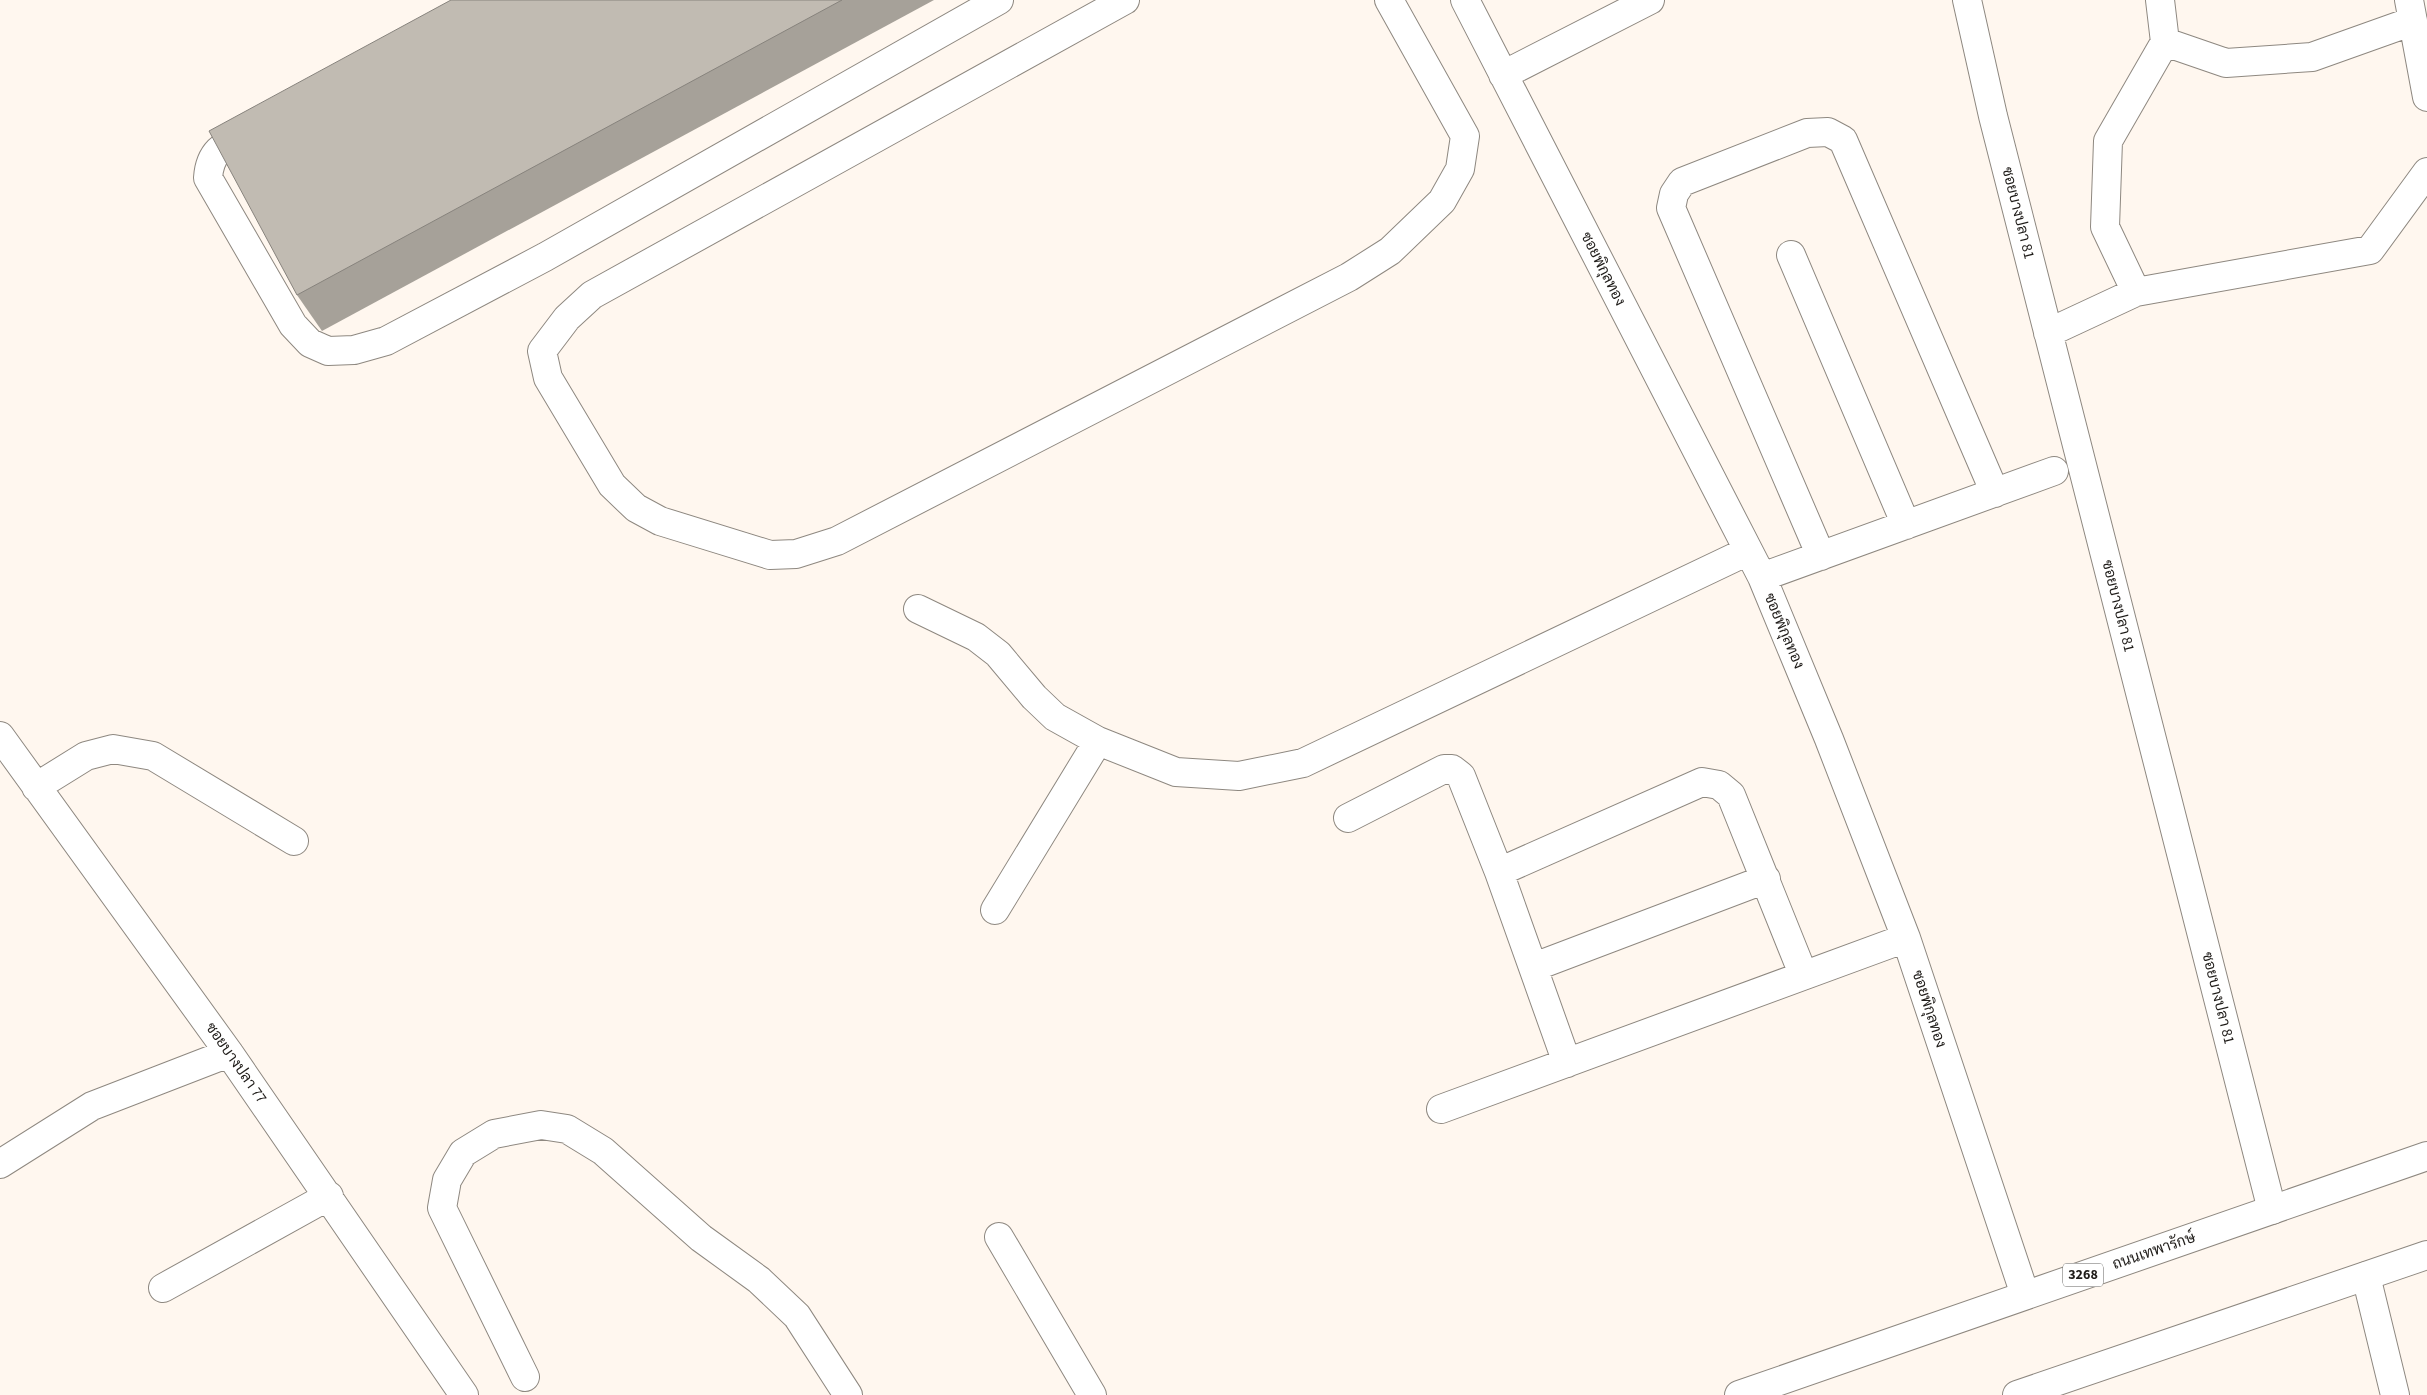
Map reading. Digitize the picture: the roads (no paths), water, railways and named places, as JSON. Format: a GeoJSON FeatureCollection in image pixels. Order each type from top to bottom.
{"type":"FeatureCollection","features":[{"type":"Feature","properties":{"kind":"street"},"geometry":{"type":"LineString","coordinates":[[270,121],[216,152],[209,164],[208,178],[293,325],[310,343],[328,351],[354,350],[386,341],[545,257],[999,0]]}},
{"type":"Feature","properties":{"kind":"street"},"geometry":{"type":"LineString","coordinates":[[1125,0],[592,295],[566,318],[542,351],[548,378],[612,485],[636,508],[660,521],[770,555],[796,554],[837,541],[1349,277],[1390,251],[1442,201],[1460,169],[1464,144],[1465,136],[1389,0]]}},
{"type":"Feature","properties":{"kind":"street","name":"ซอยพิกุลทอง"},"geometry":{"type":"LineString","coordinates":[[1465,0],[1762,577],[1830,739],[1906,938],[2025,1296]]}},
{"type":"Feature","properties":{"kind":"street"},"geometry":{"type":"LineString","coordinates":[[1503,75],[1650,0]]}},
{"type":"Feature","properties":{"kind":"street","name":"ซอยบางปลา 81"},"geometry":{"type":"LineString","coordinates":[[1966,0],[2048,333],[2272,1210]]}},
{"type":"Feature","properties":{"kind":"street"},"geometry":{"type":"LineString","coordinates":[[2136,292],[2105,227],[2108,141],[2165,42],[2160,0]]}},
{"type":"Feature","properties":{"kind":"street"},"geometry":{"type":"LineString","coordinates":[[2165,42],[2226,63],[2312,57],[2411,11],[2427,97]]}},
{"type":"Feature","properties":{"kind":"street"},"geometry":{"type":"LineString","coordinates":[[1821,556],[1671,208],[1674,194],[1682,182],[1807,134],[1828,132],[1843,140],[1995,493]]}},
{"type":"Feature","properties":{"kind":"street"},"geometry":{"type":"LineString","coordinates":[[2048,333],[2136,292],[2370,250],[2427,172]]}},
{"type":"Feature","properties":{"kind":"street"},"geometry":{"type":"LineString","coordinates":[[1791,255],[1906,525]]}},
{"type":"Feature","properties":{"kind":"street"},"geometry":{"type":"LineString","coordinates":[[1762,577],[2054,471]]}},
{"type":"Feature","properties":{"kind":"street"},"geometry":{"type":"LineString","coordinates":[[918,610],[976,638],[998,654],[1034,697],[1055,718],[1098,741],[1176,772],[1239,776],[1303,763],[1748,551]]}},
{"type":"Feature","properties":{"kind":"street","name":"ซอยบางปลา 77"},"geometry":{"type":"LineString","coordinates":[[0,736],[229,1053],[464,1395]]}},
{"type":"Feature","properties":{"kind":"street"},"geometry":{"type":"LineString","coordinates":[[995,910],[1098,741]]}},
{"type":"Feature","properties":{"kind":"street"},"geometry":{"type":"LineString","coordinates":[[36,787],[86,756],[114,749],[154,756],[294,841]]}},
{"type":"Feature","properties":{"kind":"street"},"geometry":{"type":"LineString","coordinates":[[1348,818],[1444,769],[1452,769],[1461,776],[1499,872],[1567,1063]]}},
{"type":"Feature","properties":{"kind":"street"},"geometry":{"type":"LineString","coordinates":[[1499,872],[1702,782],[1719,785],[1732,795],[1803,974]]}},
{"type":"Feature","properties":{"kind":"street"},"geometry":{"type":"LineString","coordinates":[[1534,967],[1766,879]]}},
{"type":"Feature","properties":{"kind":"street"},"geometry":{"type":"LineString","coordinates":[[1441,1108],[1567,1063],[1803,974],[1906,938]]}},
{"type":"Feature","properties":{"kind":"street"},"geometry":{"type":"LineString","coordinates":[[0,1164],[92,1106],[229,1053]]}},
{"type":"Feature","properties":{"kind":"street"},"geometry":{"type":"LineString","coordinates":[[525,1377],[442,1208],[446,1180],[463,1153],[494,1134],[541,1124],[568,1129],[604,1151],[701,1238],[759,1280],[797,1316],[848,1395]]}},
{"type":"Feature","properties":{"kind":"street","name":"ถนนเทพารักษ์"},"geometry":{"type":"LineString","coordinates":[[1739,1395],[2427,1156]]}},
{"type":"Feature","properties":{"kind":"street"},"geometry":{"type":"LineString","coordinates":[[163,1288],[329,1196]]}},
{"type":"Feature","properties":{"kind":"street"},"geometry":{"type":"LineString","coordinates":[[999,1237],[1092,1395]]}},
{"type":"Feature","properties":{"kind":"street"},"geometry":{"type":"LineString","coordinates":[[2018,1395],[2427,1255]]}},
{"type":"Feature","properties":{"kind":"street"},"geometry":{"type":"LineString","coordinates":[[2366,1276],[2396,1395]]}}]}
